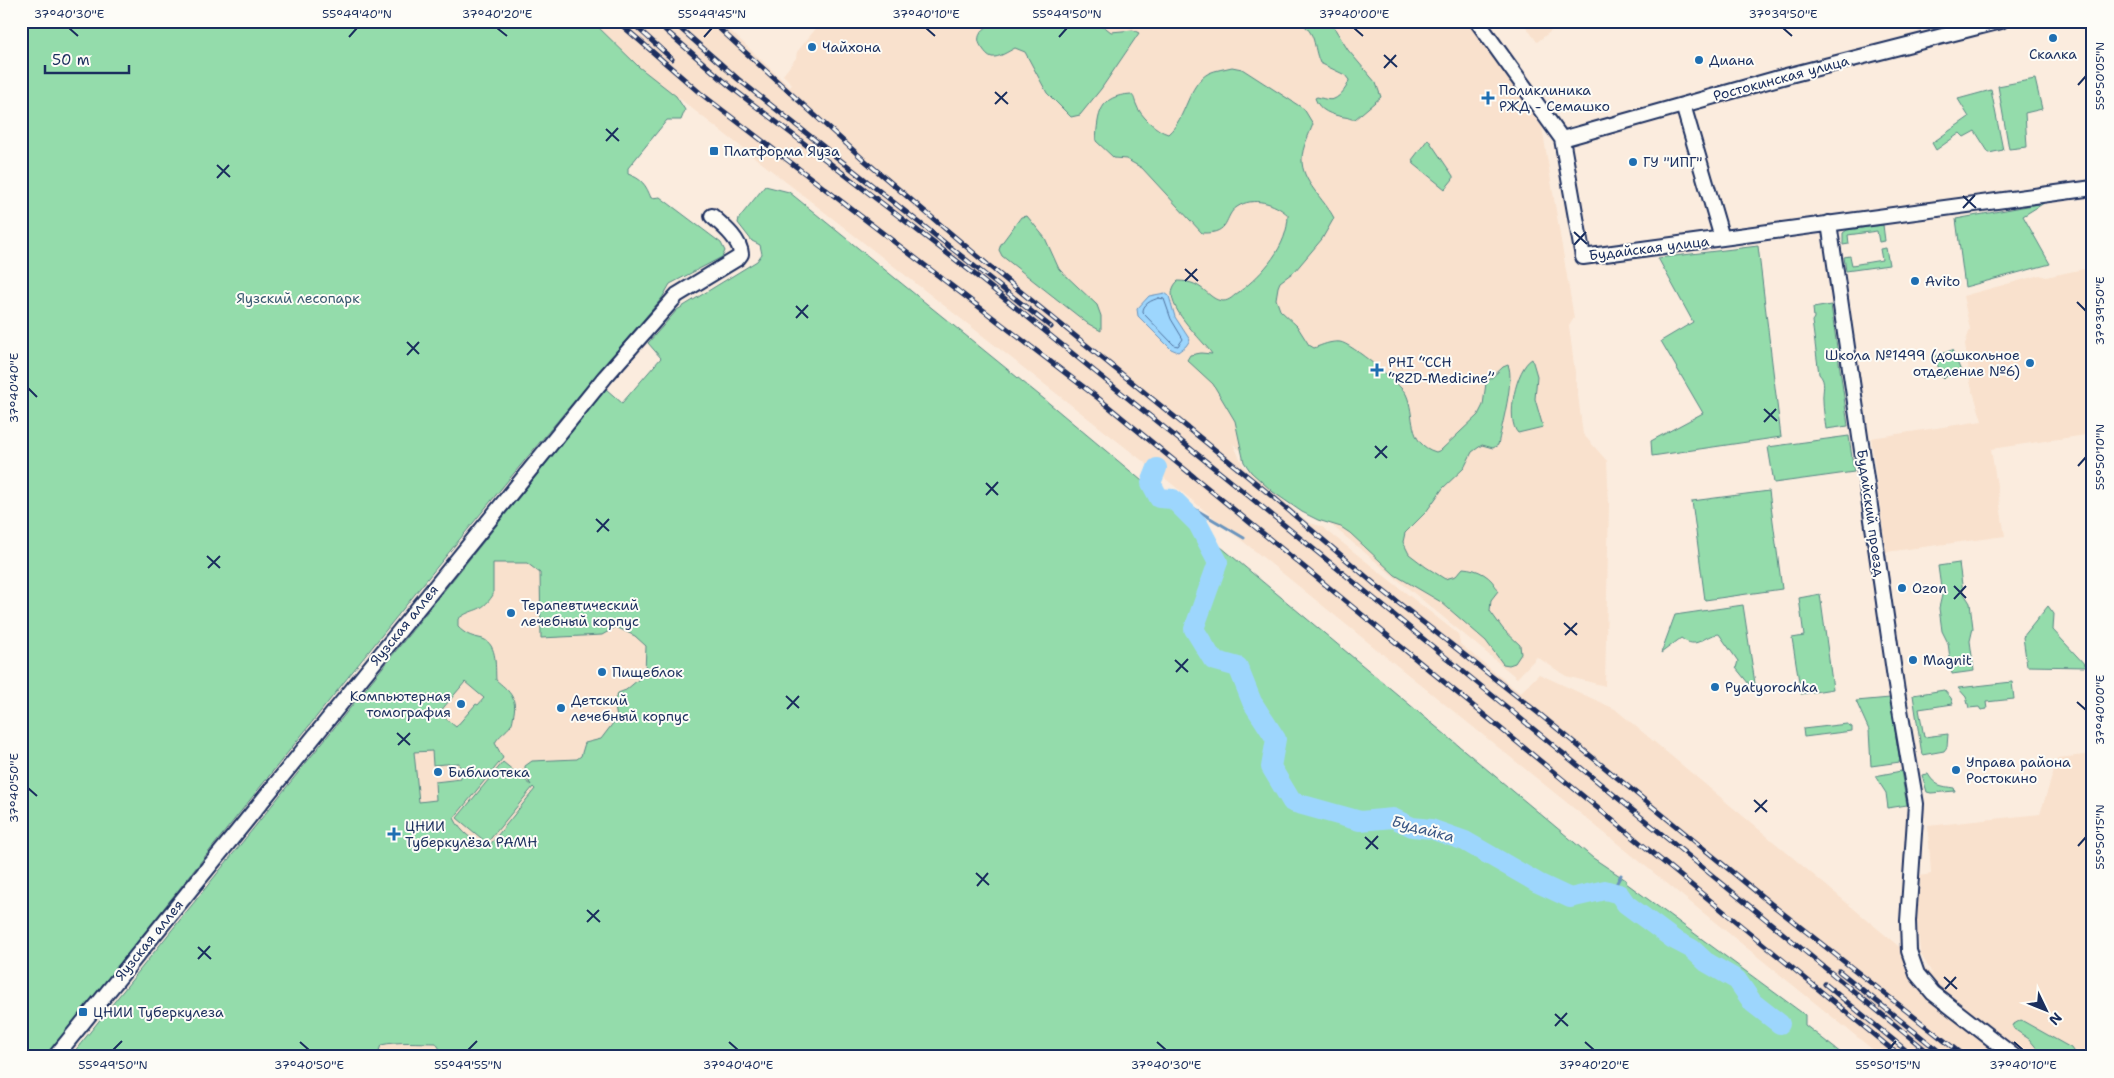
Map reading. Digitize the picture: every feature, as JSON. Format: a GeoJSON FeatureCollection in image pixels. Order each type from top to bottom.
{"type":"FeatureCollection","features":[{"type":"Feature","properties":{"kind":"street","name":"Будайская улица"},"geometry":{"type":"LineString","coordinates":[[1477,21],[1562,139],[1583,257],[2093,188]]}},
{"type":"Feature","properties":{"kind":"street","name":"Ростокинская улица"},"geometry":{"type":"LineString","coordinates":[[1562,139],[1802,72],[2001,21]]}},
{"type":"Feature","properties":{"kind":"street"},"geometry":{"type":"LineString","coordinates":[[1683,105],[1722,238]]}},
{"type":"Feature","properties":{"kind":"street","name":"Яузская аллея"},"geometry":{"type":"LineString","coordinates":[[55,1057],[605,377],[677,295],[738,258],[741,254],[741,248],[725,226],[712,216]]}},
{"type":"Feature","properties":{"kind":"street","name":"Будайский проезд"},"geometry":{"type":"LineString","coordinates":[[1829,223],[1897,692],[1916,804],[1908,922],[1909,952],[1917,974],[1933,993],[2015,1057]]}},
{"type":"Feature","properties":{"kind":"shaded area"},"geometry":{"type":"Polygon","coordinates":[[[592,21],[720,21],[790,87],[792,84],[783,75],[796,58],[797,52],[822,21],[1468,21],[1541,121],[1574,318],[1569,326],[1583,434],[1607,461],[1609,504],[1605,686],[1566,676],[1537,657],[1517,678],[1233,444],[1244,467],[1309,523],[1321,526],[1458,634],[1460,644],[1520,693],[1539,674],[1615,709],[1933,975],[1920,953],[1917,919],[1920,876],[1931,874],[1928,826],[2040,814],[2058,758],[2093,754],[2093,1057],[1882,1057],[1162,476],[639,67],[592,21]]]}},
{"type":"Feature","properties":{"kind":"shaded area"},"geometry":{"type":"Polygon","coordinates":[[[1522,21],[1564,21],[1537,42],[1522,21]]]}},
{"type":"Feature","properties":{"kind":"shaded area"},"geometry":{"type":"Polygon","coordinates":[[[2093,267],[2093,434],[1991,449],[2005,536],[1886,552],[1871,438],[1982,421],[1970,382],[1965,344],[1970,329],[1963,296],[2040,275],[2046,277],[2093,267]]]}},
{"type":"Feature","properties":{"kind":"shaded area","name":"ЦНИИ Туберкулёза РАМН"},"geometry":{"type":"Polygon","coordinates":[[[514,505],[662,641],[523,1057],[70,1057],[514,505]]]}},
{"type":"Feature","properties":{"kind":"green space","name":"Яузский лесопарк"},"geometry":{"type":"Polygon","coordinates":[[[21,21],[592,21],[639,67],[676,96],[685,110],[681,120],[667,120],[628,168],[628,174],[643,183],[651,198],[660,197],[721,243],[725,251],[722,257],[670,284],[662,298],[504,485],[350,674],[45,1057],[21,1057],[21,21]]]}},
{"type":"Feature","properties":{"kind":"green space"},"geometry":{"type":"Polygon","coordinates":[[[1022,21],[1097,21],[1111,32],[1133,30],[1139,33],[1101,89],[1080,115],[1071,117],[1047,93],[1025,52],[1015,48],[992,57],[980,45],[980,34],[992,23],[1014,24],[1022,21]]]}},
{"type":"Feature","properties":{"kind":"green space"},"geometry":{"type":"Polygon","coordinates":[[[1299,21],[1330,21],[1348,50],[1376,83],[1381,97],[1355,119],[1331,114],[1317,102],[1315,98],[1317,97],[1330,100],[1337,98],[1344,91],[1349,80],[1345,75],[1320,63],[1312,35],[1299,21]]]}},
{"type":"Feature","properties":{"kind":"green space"},"geometry":{"type":"Polygon","coordinates":[[[1232,67],[1242,69],[1304,109],[1313,124],[1303,150],[1303,167],[1309,183],[1334,218],[1322,239],[1295,271],[1280,282],[1276,299],[1280,310],[1297,326],[1309,345],[1314,348],[1333,342],[1346,344],[1386,374],[1406,394],[1416,435],[1420,442],[1436,452],[1441,450],[1478,415],[1483,405],[1486,383],[1503,367],[1508,365],[1510,372],[1509,392],[1498,445],[1493,448],[1482,445],[1472,452],[1464,468],[1443,488],[1426,512],[1405,533],[1403,542],[1409,554],[1445,579],[1456,576],[1463,568],[1484,574],[1492,581],[1498,591],[1491,600],[1490,611],[1503,629],[1520,645],[1521,654],[1515,663],[1503,664],[1486,641],[1441,602],[1395,575],[1350,533],[1341,527],[1318,520],[1302,512],[1273,492],[1251,472],[1244,462],[1235,421],[1213,384],[1187,360],[1190,355],[1212,354],[1176,309],[1173,289],[1178,281],[1194,284],[1218,300],[1225,301],[1230,299],[1257,277],[1279,248],[1284,238],[1288,215],[1270,204],[1250,202],[1237,207],[1223,228],[1212,233],[1202,233],[1142,168],[1126,159],[1114,158],[1096,141],[1098,122],[1106,102],[1120,95],[1131,94],[1138,109],[1145,118],[1159,130],[1168,134],[1179,119],[1191,93],[1202,78],[1209,73],[1232,67]]]}},
{"type":"Feature","properties":{"kind":"green space"},"geometry":{"type":"Polygon","coordinates":[[[2035,79],[2042,109],[2025,113],[2027,147],[2009,149],[1998,86],[2035,79]]]}},
{"type":"Feature","properties":{"kind":"green space"},"geometry":{"type":"Polygon","coordinates":[[[1991,90],[2003,150],[1989,153],[1975,131],[1964,137],[1960,133],[1936,150],[1932,143],[1969,117],[1958,99],[1991,90]]]}},
{"type":"Feature","properties":{"kind":"green space"},"geometry":{"type":"Polygon","coordinates":[[[1428,139],[1453,176],[1453,179],[1445,189],[1414,164],[1412,160],[1428,139]]]}},
{"type":"Feature","properties":{"kind":"green space"},"geometry":{"type":"Polygon","coordinates":[[[765,186],[789,192],[1044,399],[1593,858],[1626,880],[1626,883],[1805,1015],[1805,1025],[1846,1057],[445,1057],[436,1043],[408,1042],[381,1045],[377,1057],[70,1057],[606,389],[622,403],[661,358],[648,343],[677,310],[757,261],[762,254],[760,245],[752,241],[738,223],[739,218],[765,186]],[[493,563],[493,595],[481,608],[458,619],[458,627],[490,644],[494,654],[496,680],[513,698],[515,707],[513,721],[495,743],[503,758],[454,818],[468,836],[489,846],[535,789],[533,787],[487,843],[457,818],[503,762],[531,785],[525,775],[525,766],[532,761],[577,759],[581,756],[585,743],[601,739],[617,718],[614,701],[618,693],[626,690],[645,674],[646,646],[635,636],[616,627],[602,635],[541,638],[540,573],[527,563],[493,563]],[[465,682],[439,713],[456,727],[476,704],[478,705],[484,698],[465,682]],[[432,751],[414,752],[419,802],[436,800],[435,782],[461,779],[459,763],[433,765],[432,751]]]}},
{"type":"Feature","properties":{"kind":"green space"},"geometry":{"type":"Polygon","coordinates":[[[2044,203],[2023,216],[2050,264],[1965,287],[1956,219],[2044,203]]]}},
{"type":"Feature","properties":{"kind":"green space"},"geometry":{"type":"Polygon","coordinates":[[[1027,216],[1045,238],[1059,269],[1097,305],[1101,316],[1101,331],[1087,323],[1002,256],[999,250],[1001,244],[1021,217],[1027,216]]]}},
{"type":"Feature","properties":{"kind":"green space"},"geometry":{"type":"Polygon","coordinates":[[[1883,225],[1885,241],[1879,242],[1877,231],[1848,235],[1849,244],[1843,245],[1843,233],[1847,230],[1883,225]]]}},
{"type":"Feature","properties":{"kind":"green space"},"geometry":{"type":"Polygon","coordinates":[[[1758,246],[1781,437],[1652,456],[1651,441],[1703,413],[1661,341],[1693,322],[1658,258],[1758,246]]]}},
{"type":"Feature","properties":{"kind":"green space"},"geometry":{"type":"Polygon","coordinates":[[[1886,248],[1889,265],[1846,271],[1844,257],[1850,256],[1852,265],[1882,260],[1880,249],[1886,248]]]}},
{"type":"Feature","properties":{"kind":"green space"},"geometry":{"type":"Polygon","coordinates":[[[1831,305],[1848,426],[1826,429],[1823,404],[1824,383],[1819,374],[1812,321],[1814,318],[1813,308],[1831,305]]]}},
{"type":"Feature","properties":{"kind":"green space"},"geometry":{"type":"Polygon","coordinates":[[[1952,350],[1961,371],[1943,378],[1934,357],[1952,350]]]}},
{"type":"Feature","properties":{"kind":"green space"},"geometry":{"type":"Polygon","coordinates":[[[1532,359],[1537,376],[1535,399],[1543,427],[1518,433],[1512,417],[1514,394],[1521,373],[1526,364],[1532,359]]]}},
{"type":"Feature","properties":{"kind":"green space"},"geometry":{"type":"Polygon","coordinates":[[[1849,436],[1854,472],[1774,483],[1768,447],[1849,436]]]}},
{"type":"Feature","properties":{"kind":"green space"},"geometry":{"type":"Polygon","coordinates":[[[1769,491],[1782,589],[1705,600],[1692,501],[1769,491]]]}},
{"type":"Feature","properties":{"kind":"green space"},"geometry":{"type":"Polygon","coordinates":[[[1959,563],[1963,592],[1970,603],[1973,628],[1970,641],[1974,671],[1952,674],[1948,643],[1942,631],[1939,608],[1942,595],[1938,566],[1959,563]]]}},
{"type":"Feature","properties":{"kind":"green space"},"geometry":{"type":"Polygon","coordinates":[[[1820,594],[1833,689],[1801,694],[1792,638],[1804,636],[1799,598],[1820,594]]]}},
{"type":"Feature","properties":{"kind":"green space"},"geometry":{"type":"Polygon","coordinates":[[[1743,605],[1756,690],[1753,689],[1736,668],[1738,661],[1719,634],[1696,643],[1687,642],[1681,638],[1661,653],[1675,615],[1743,605]]]}},
{"type":"Feature","properties":{"kind":"green space"},"geometry":{"type":"Polygon","coordinates":[[[2048,606],[2054,614],[2053,630],[2087,667],[2027,666],[2023,637],[2048,606]]]}},
{"type":"Feature","properties":{"kind":"green space"},"geometry":{"type":"Polygon","coordinates":[[[2012,682],[2014,699],[1986,702],[1987,709],[1981,710],[1979,707],[1969,708],[1966,697],[1958,688],[2012,682]]]}},
{"type":"Feature","properties":{"kind":"green space"},"geometry":{"type":"Polygon","coordinates":[[[1944,690],[1951,698],[1953,704],[1919,709],[1924,737],[1948,734],[1947,747],[1944,751],[1922,755],[1913,695],[1944,690]]]}},
{"type":"Feature","properties":{"kind":"green space"},"geometry":{"type":"Polygon","coordinates":[[[1890,698],[1900,762],[1871,766],[1869,730],[1856,701],[1890,698]]]}},
{"type":"Feature","properties":{"kind":"green space"},"geometry":{"type":"Polygon","coordinates":[[[1847,724],[1852,727],[1852,731],[1804,737],[1803,729],[1847,724]]]}},
{"type":"Feature","properties":{"kind":"green space"},"geometry":{"type":"Polygon","coordinates":[[[1901,771],[1907,805],[1888,808],[1886,793],[1875,776],[1901,771]]]}},
{"type":"Feature","properties":{"kind":"green space"},"geometry":{"type":"Polygon","coordinates":[[[1928,774],[1936,783],[1954,788],[1955,791],[1927,792],[1922,775],[1928,774]]]}},
{"type":"Feature","properties":{"kind":"green space"},"geometry":{"type":"Polygon","coordinates":[[[2021,1020],[2071,1048],[2077,1057],[2044,1057],[2029,1039],[2014,1029],[2012,1025],[2021,1020]]]}},
{"type":"Feature","properties":{"kind":"water"},"geometry":{"type":"Polygon","coordinates":[[[1165,293],[1169,296],[1175,317],[1190,340],[1178,352],[1171,349],[1138,316],[1137,309],[1149,296],[1165,293]]]}},
{"type":"Feature","properties":{"kind":"waterway","name":"Будайка"},"geometry":{"type":"LineString","coordinates":[[1157,468],[1151,483],[1159,498],[1173,499],[1198,524],[1218,562],[1194,629],[1213,660],[1238,667],[1252,702],[1276,739],[1271,767],[1292,802],[1360,821],[1393,818],[1412,827],[1431,829],[1465,841],[1538,883],[1570,898],[1605,890],[1619,894],[1626,904],[1673,939],[1692,949],[1706,962],[1737,980],[1753,1003],[1780,1024]]}},
{"type":"Feature","properties":{"kind":"waterway"},"geometry":{"type":"LineString","coordinates":[[1151,483],[1244,538]]}},
{"type":"Feature","properties":{"kind":"waterway"},"geometry":{"type":"LineString","coordinates":[[1612,892],[1621,875]]}},
{"type":"Feature","properties":{"kind":"waterway","name":"Будайка"},"geometry":{"type":"LineString","coordinates":[[1777,1021],[1781,1018]]}},
{"type":"Feature","properties":{"kind":"railway"},"geometry":{"type":"LineString","coordinates":[[617,21],[700,93],[1098,398],[1901,1057]]}},
{"type":"Feature","properties":{"kind":"railway"},"geometry":{"type":"LineString","coordinates":[[630,21],[672,59]]}},
{"type":"Feature","properties":{"kind":"railway"},"geometry":{"type":"LineString","coordinates":[[655,21],[732,88],[978,277],[1239,488],[1934,1057]]}},
{"type":"Feature","properties":{"kind":"railway"},"geometry":{"type":"LineString","coordinates":[[672,21],[738,79],[1051,327]]}},
{"type":"Feature","properties":{"kind":"railway"},"geometry":{"type":"LineString","coordinates":[[711,21],[863,159],[988,265],[1273,497],[1377,586],[1537,712],[1770,903],[1965,1057]]}},
{"type":"Feature","properties":{"kind":"railway"},"geometry":{"type":"LineString","coordinates":[[1839,971],[1946,1057]]}},
{"type":"Feature","properties":{"kind":"railway"},"geometry":{"type":"LineString","coordinates":[[1825,984],[1914,1057]]}},
{"type":"Feature","properties":{"kind":"place","name":"Скалка"},"geometry":{"type":"Point","coordinates":[2053,38]}},
{"type":"Feature","properties":{"kind":"place","name":"Чайхона"},"geometry":{"type":"Point","coordinates":[812,47]}},
{"type":"Feature","properties":{"kind":"place","name":"Диана"},"geometry":{"type":"Point","coordinates":[1699,60]}},
{"type":"Feature","properties":{"kind":"place","name":"Поликлиника РЖД - Семашко"},"geometry":{"type":"Point","coordinates":[1488,98]}},
{"type":"Feature","properties":{"kind":"place","name":"Платформа Яуза"},"geometry":{"type":"Point","coordinates":[714,151]}},
{"type":"Feature","properties":{"kind":"place","name":"ГУ \"ИПГ\""},"geometry":{"type":"Point","coordinates":[1633,162]}},
{"type":"Feature","properties":{"kind":"place","name":"Avito"},"geometry":{"type":"Point","coordinates":[1915,281]}},
{"type":"Feature","properties":{"kind":"place","name":"Школа №1499 (дошкольное отделение №6)"},"geometry":{"type":"Point","coordinates":[2030,363]}},
{"type":"Feature","properties":{"kind":"place","name":"PHI “CCH “RZD-Medicine”"},"geometry":{"type":"Point","coordinates":[1377,370]}},
{"type":"Feature","properties":{"kind":"place","name":"Ozon"},"geometry":{"type":"Point","coordinates":[1902,588]}},
{"type":"Feature","properties":{"kind":"place","name":"Терапевтический лечебный корпус"},"geometry":{"type":"Point","coordinates":[511,613]}},
{"type":"Feature","properties":{"kind":"place","name":"Magnit"},"geometry":{"type":"Point","coordinates":[1913,660]}},
{"type":"Feature","properties":{"kind":"place","name":"Пищеблок"},"geometry":{"type":"Point","coordinates":[602,672]}},
{"type":"Feature","properties":{"kind":"place","name":"Pyatyorochka"},"geometry":{"type":"Point","coordinates":[1715,687]}},
{"type":"Feature","properties":{"kind":"place","name":"Компьютерная томография"},"geometry":{"type":"Point","coordinates":[461,704]}},
{"type":"Feature","properties":{"kind":"place","name":"Детский лечебный корпус"},"geometry":{"type":"Point","coordinates":[561,708]}},
{"type":"Feature","properties":{"kind":"place","name":"Управа района Ростокино"},"geometry":{"type":"Point","coordinates":[1956,770]}},
{"type":"Feature","properties":{"kind":"place","name":"Библиотека"},"geometry":{"type":"Point","coordinates":[438,772]}},
{"type":"Feature","properties":{"kind":"place","name":"ЦНИИ Туберкулёза РАМН"},"geometry":{"type":"Point","coordinates":[394,834]}},
{"type":"Feature","properties":{"kind":"place","name":"ЦНИИ Туберкулеза"},"geometry":{"type":"Point","coordinates":[83,1012]}}]}
